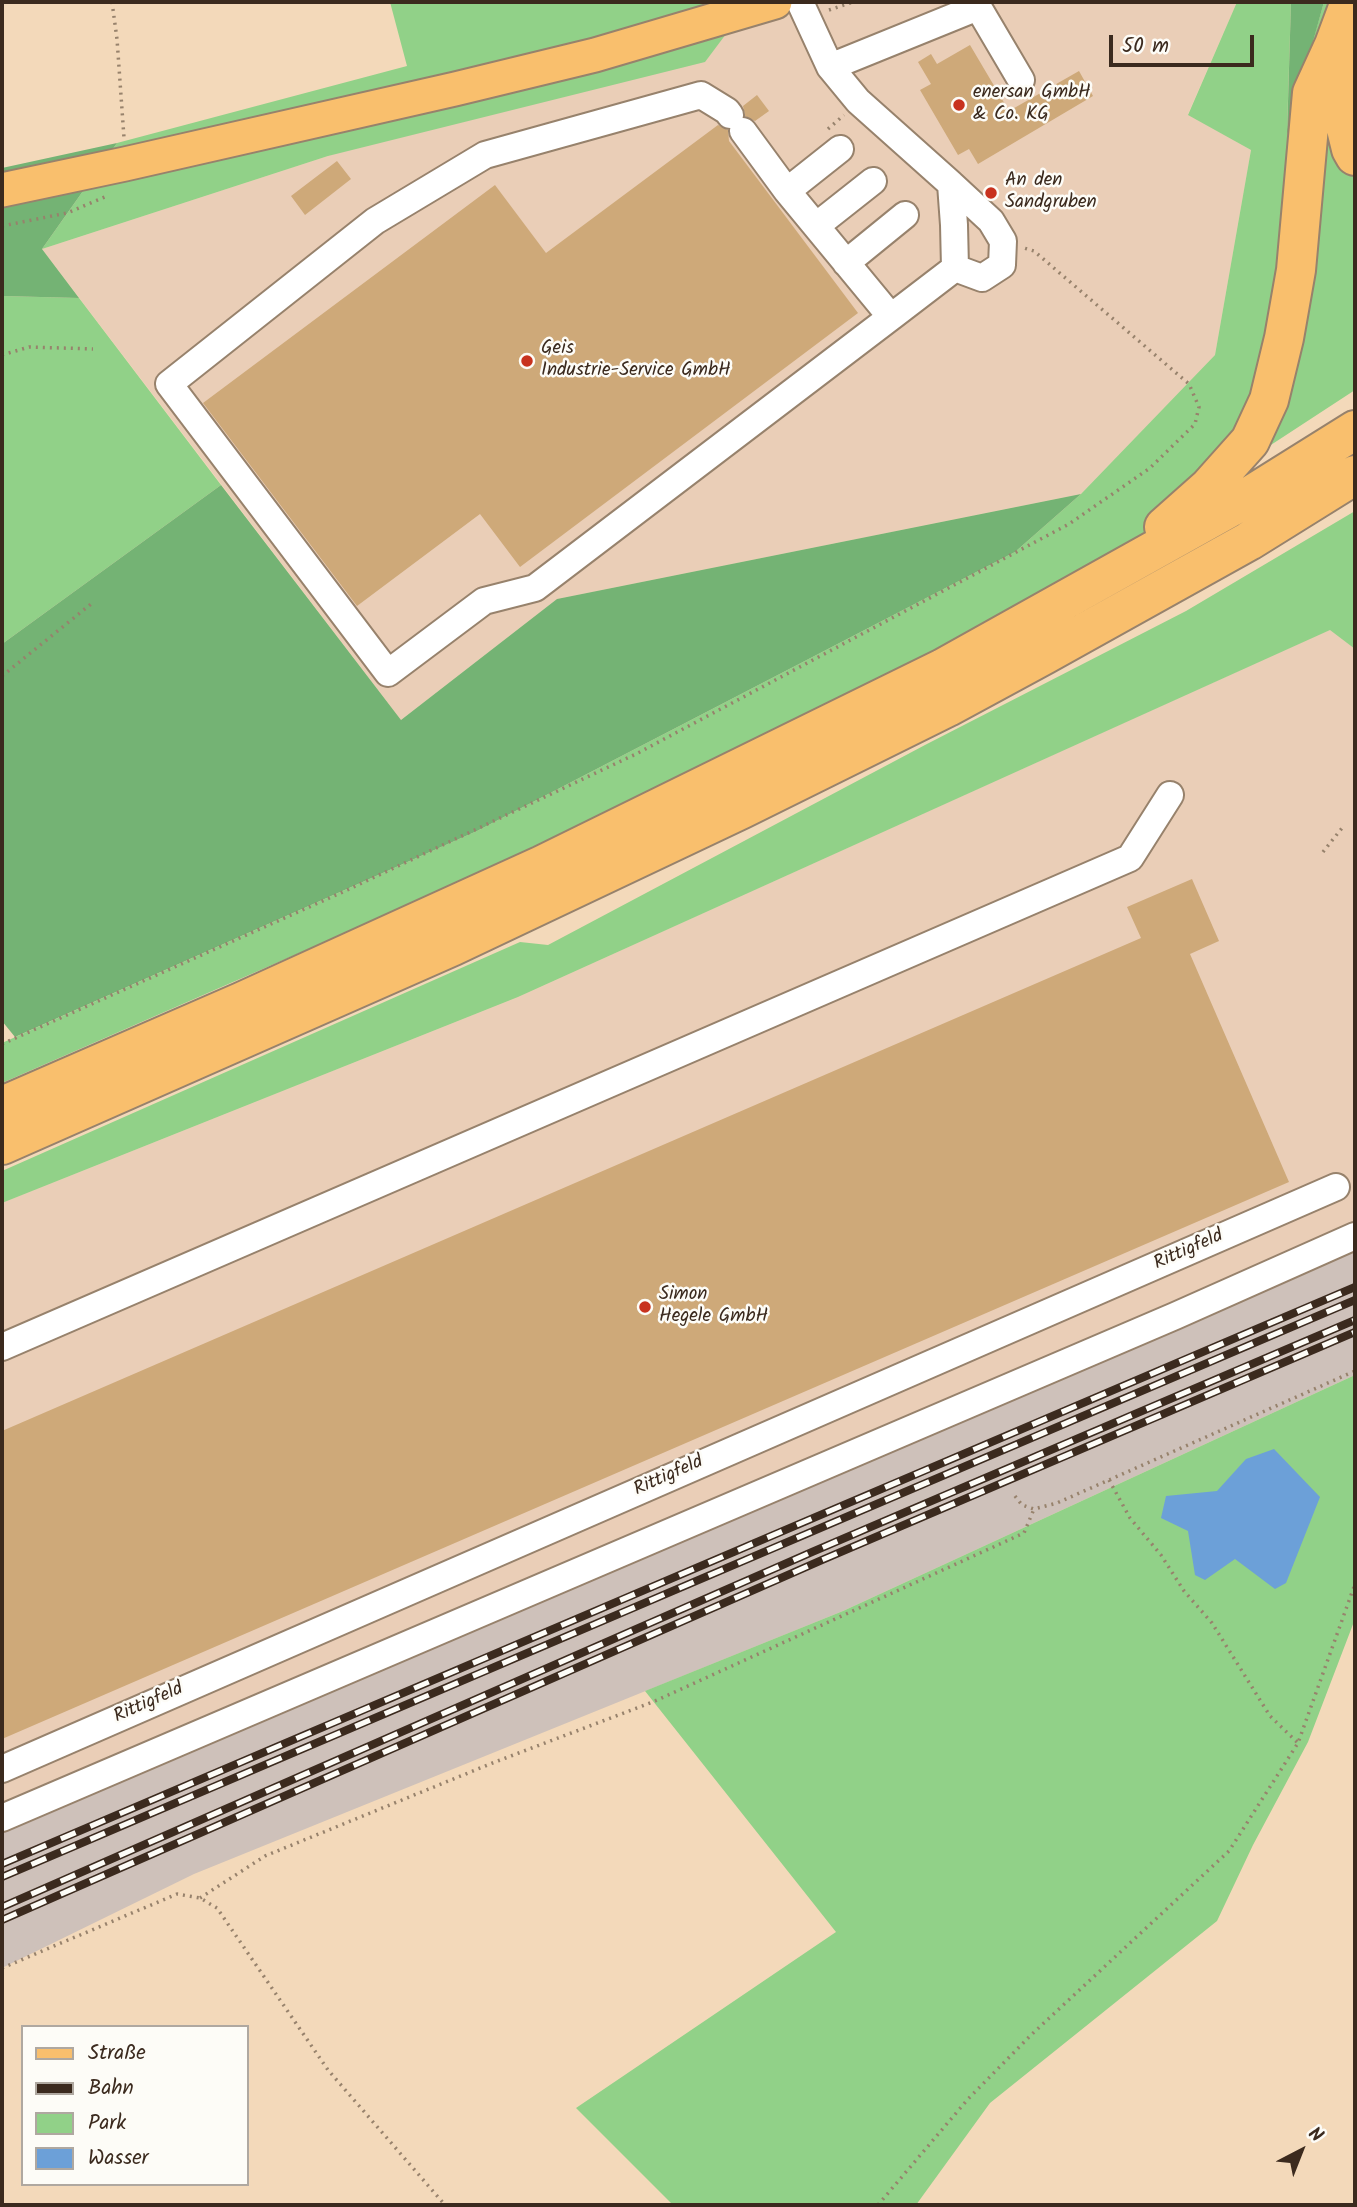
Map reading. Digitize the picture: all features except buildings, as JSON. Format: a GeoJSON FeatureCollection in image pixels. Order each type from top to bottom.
{"type":"FeatureCollection","features":[{"type":"Feature","properties":{"kind":"highway"},"geometry":{"type":"LineString","coordinates":[[1110,575],[1209,487],[1250,441],[1269,400],[1296,270],[1312,93],[1334,46],[1350,2]]}},
{"type":"Feature","properties":{"kind":"highway"},"geometry":{"type":"LineString","coordinates":[[1334,46],[1337,92],[1355,156]]}},
{"type":"Feature","properties":{"kind":"highway"},"geometry":{"type":"LineString","coordinates":[[2,1106],[241,1002],[542,865],[943,668],[1235,505],[1355,430]]}},
{"type":"Feature","properties":{"kind":"highway"},"geometry":{"type":"LineString","coordinates":[[2,1145],[453,946],[948,707],[1249,541],[1355,475]]}},
{"type":"Feature","properties":{"kind":"main road"},"geometry":{"type":"LineString","coordinates":[[2,190],[323,120],[582,58],[775,2]]}},
{"type":"Feature","properties":{"kind":"street"},"geometry":{"type":"LineString","coordinates":[[800,2],[830,67],[858,101],[991,221],[1003,240],[1002,265],[982,278],[955,268]]}},
{"type":"Feature","properties":{"kind":"street"},"geometry":{"type":"LineString","coordinates":[[830,67],[978,7],[1021,80]]}},
{"type":"Feature","properties":{"kind":"street"},"geometry":{"type":"LineString","coordinates":[[891,317],[787,191],[727,111],[701,94],[485,155],[375,221],[169,384],[388,673],[484,601],[535,588],[891,317],[955,268]]}},
{"type":"Feature","properties":{"kind":"street"},"geometry":{"type":"LineString","coordinates":[[787,191],[840,149]]}},
{"type":"Feature","properties":{"kind":"street"},"geometry":{"type":"LineString","coordinates":[[816,226],[873,181]]}},
{"type":"Feature","properties":{"kind":"street"},"geometry":{"type":"LineString","coordinates":[[951,184],[955,268]]}},
{"type":"Feature","properties":{"kind":"street"},"geometry":{"type":"LineString","coordinates":[[846,262],[905,215]]}},
{"type":"Feature","properties":{"kind":"street"},"geometry":{"type":"LineString","coordinates":[[2,1348],[1130,858],[1170,795]]}},
{"type":"Feature","properties":{"kind":"street","name":"Rittigfeld"},"geometry":{"type":"LineString","coordinates":[[2,1769],[1336,1187]]}},
{"type":"Feature","properties":{"kind":"street"},"geometry":{"type":"LineString","coordinates":[[2,1818],[1355,1236]]}},
{"type":"Feature","properties":{"kind":"path"},"geometry":{"type":"LineString","coordinates":[[112,2],[125,164]]}},
{"type":"Feature","properties":{"kind":"path"},"geometry":{"type":"LineString","coordinates":[[2,1044],[345,891],[636,754],[1069,524],[1150,468],[1195,424],[1199,407],[1189,384],[1034,251],[1003,240]]}},
{"type":"Feature","properties":{"kind":"path"},"geometry":{"type":"LineString","coordinates":[[2,355],[29,347],[93,349]]}},
{"type":"Feature","properties":{"kind":"path"},"geometry":{"type":"LineString","coordinates":[[2,676],[91,604]]}},
{"type":"Feature","properties":{"kind":"path"},"geometry":{"type":"LineString","coordinates":[[1323,852],[1342,828]]}},
{"type":"Feature","properties":{"kind":"path"},"geometry":{"type":"LineString","coordinates":[[1015,1496],[1022,1505],[1034,1510],[1058,1503],[1355,1371]]}},
{"type":"Feature","properties":{"kind":"path"},"geometry":{"type":"LineString","coordinates":[[1109,1480],[1130,1518],[1161,1555],[1184,1591],[1212,1623],[1270,1716],[1298,1743]]}},
{"type":"Feature","properties":{"kind":"path"},"geometry":{"type":"LineString","coordinates":[[200,1898],[265,1856],[490,1764],[655,1702],[1024,1533],[1034,1510]]}},
{"type":"Feature","properties":{"kind":"path"},"geometry":{"type":"LineString","coordinates":[[878,2205],[968,2099],[1022,2044],[1229,1851],[1298,1743],[1355,1584]]}},
{"type":"Feature","properties":{"kind":"path"},"geometry":{"type":"LineString","coordinates":[[2,1968],[177,1894],[200,1898],[217,1908],[328,2070],[444,2205]]}},
{"type":"Feature","properties":{"kind":"shaded area"},"geometry":{"type":"Polygon","coordinates":[[[786,2],[1237,2],[1188,114],[1251,150],[1215,355],[1081,494],[557,599],[401,720],[42,249],[328,156],[744,10],[786,2]]]}},
{"type":"Feature","properties":{"kind":"shaded area"},"geometry":{"type":"Polygon","coordinates":[[[1331,629],[1355,649],[1355,1242],[2,1819],[2,1203],[518,997],[1331,629]]]}},
{"type":"Feature","properties":{"kind":"shaded area"},"geometry":{"type":"Polygon","coordinates":[[[1355,1242],[1355,1375],[843,1611],[194,1874],[2,1968],[2,1819],[1355,1242]]]}},
{"type":"Feature","properties":{"kind":"green space"},"geometry":{"type":"Polygon","coordinates":[[[390,2],[786,2],[744,10],[705,62],[328,156],[42,249],[117,143],[407,66],[390,2]]]}},
{"type":"Feature","properties":{"kind":"green space"},"geometry":{"type":"Polygon","coordinates":[[[1237,2],[1291,2],[1287,131],[1324,2],[1355,2],[1355,390],[1254,456],[1126,550],[927,656],[489,870],[2,1083],[2,1043],[477,831],[1015,552],[1081,494],[1215,355],[1251,150],[1188,115],[1237,2]]]}},
{"type":"Feature","properties":{"kind":"green space"},"geometry":{"type":"Polygon","coordinates":[[[1291,2],[1324,2],[1287,135],[1291,2]]]}},
{"type":"Feature","properties":{"kind":"green space"},"geometry":{"type":"Polygon","coordinates":[[[117,143],[42,249],[79,298],[2,296],[2,168],[117,143]]]}},
{"type":"Feature","properties":{"kind":"green space"},"geometry":{"type":"Polygon","coordinates":[[[2,296],[79,298],[221,485],[2,644],[2,296]]]}},
{"type":"Feature","properties":{"kind":"green space"},"geometry":{"type":"Polygon","coordinates":[[[221,485],[401,720],[557,599],[1081,494],[1015,552],[477,831],[15,1037],[2,1021],[2,644],[221,485]]]}},
{"type":"Feature","properties":{"kind":"green space"},"geometry":{"type":"Polygon","coordinates":[[[1355,511],[1355,649],[1330,630],[518,997],[2,1203],[2,1171],[520,942],[548,945],[925,745],[1186,611],[1355,511]]]}},
{"type":"Feature","properties":{"kind":"green space"},"geometry":{"type":"Polygon","coordinates":[[[1355,1375],[1355,1619],[1308,1742],[1253,1845],[1217,1921],[990,2103],[916,2205],[673,2205],[576,2108],[836,1932],[645,1691],[843,1611],[1355,1375]]]}},
{"type":"Feature","properties":{"kind":"water"},"geometry":{"type":"Polygon","coordinates":[[[1274,1449],[1320,1497],[1286,1583],[1275,1589],[1235,1559],[1205,1580],[1195,1575],[1188,1531],[1161,1518],[1166,1496],[1217,1491],[1246,1459],[1274,1449]]]}},
{"type":"Feature","properties":{"kind":"railway"},"geometry":{"type":"LineString","coordinates":[[2,1864],[1355,1287]]}},
{"type":"Feature","properties":{"kind":"railway"},"geometry":{"type":"LineString","coordinates":[[2,1877],[1355,1300]]}},
{"type":"Feature","properties":{"kind":"railway"},"geometry":{"type":"LineString","coordinates":[[2,1907],[812,1552],[1355,1320]]}},
{"type":"Feature","properties":{"kind":"railway"},"geometry":{"type":"LineString","coordinates":[[2,1920],[822,1560],[1355,1332]]}},
{"type":"Feature","properties":{"kind":"place","name":"enersan GmbH & Co. KG"},"geometry":{"type":"Point","coordinates":[959,105]}},
{"type":"Feature","properties":{"kind":"place","name":"An den Sandgruben"},"geometry":{"type":"Point","coordinates":[991,193]}},
{"type":"Feature","properties":{"kind":"place","name":"Geis Industrie-Service GmbH"},"geometry":{"type":"Point","coordinates":[527,361]}},
{"type":"Feature","properties":{"kind":"place","name":"Simon Hegele GmbH"},"geometry":{"type":"Point","coordinates":[645,1307]}}]}
